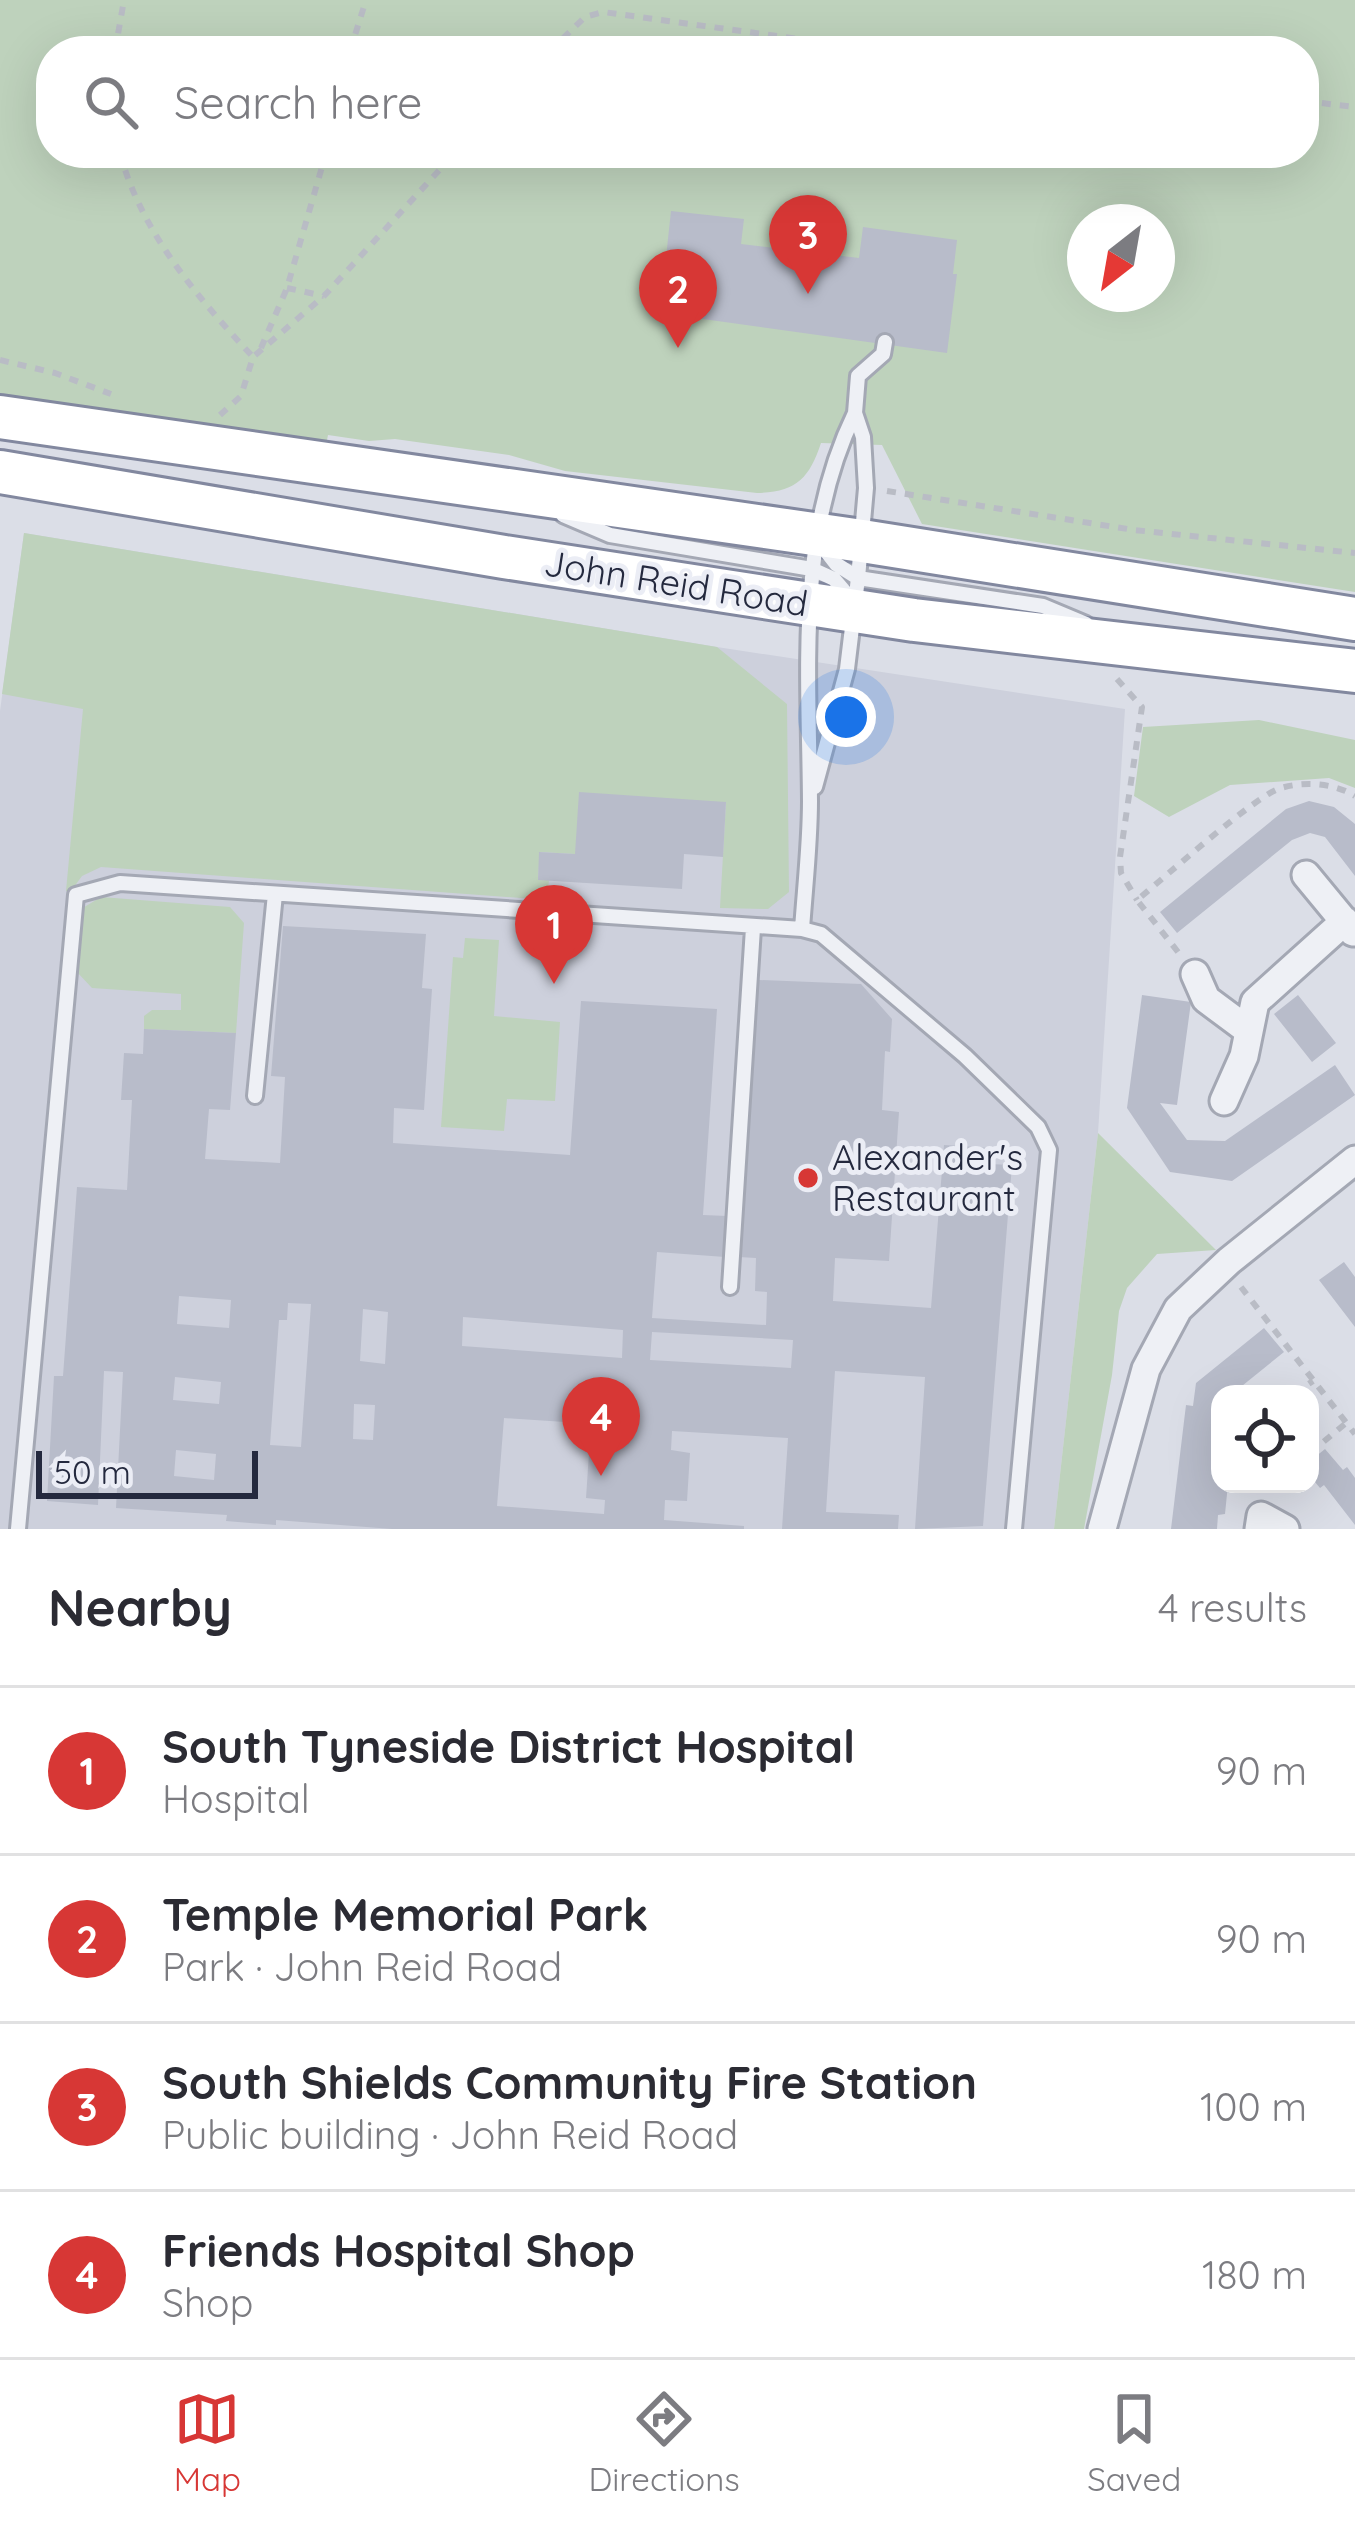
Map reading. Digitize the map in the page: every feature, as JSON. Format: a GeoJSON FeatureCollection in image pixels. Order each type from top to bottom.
{"type":"FeatureCollection","features":[{"type":"Feature","properties":{"kind":"highway","name":"John Reid Road"},"geometry":{"type":"LineString","coordinates":[[0,418],[509,491],[858,577],[1355,619]]}},
{"type":"Feature","properties":{"kind":"highway","name":"John Reid Road"},"geometry":{"type":"LineString","coordinates":[[0,472],[504,557],[813,569],[858,577],[1119,658],[1355,671]]}},
{"type":"Feature","properties":{"kind":"street"},"geometry":{"type":"LineString","coordinates":[[1224,1101],[1244,1056],[1255,1002],[1350,928],[1306,875]]}},
{"type":"Feature","properties":{"kind":"street"},"geometry":{"type":"LineString","coordinates":[[1195,974],[1206,999],[1249,1031]]}},
{"type":"Feature","properties":{"kind":"street"},"geometry":{"type":"LineString","coordinates":[[1102,1529],[1146,1369],[1178,1309],[1224,1265],[1354,1164]]}},
{"type":"Feature","properties":{"kind":"street"},"geometry":{"type":"LineString","coordinates":[[1259,1529],[1261,1516],[1285,1529]]}},
{"type":"Feature","properties":{"kind":"lane"},"geometry":{"type":"LineString","coordinates":[[802,929],[810,804],[806,703],[813,569],[836,451],[855,413],[858,376],[883,354],[885,342]]}},
{"type":"Feature","properties":{"kind":"lane"},"geometry":{"type":"LineString","coordinates":[[810,804],[847,669],[858,577],[866,488],[863,437],[855,413]]}},
{"type":"Feature","properties":{"kind":"lane"},"geometry":{"type":"LineString","coordinates":[[18,1529],[76,895],[120,883],[802,929],[821,934],[964,1056],[1038,1127],[1049,1150],[1014,1529]]}},
{"type":"Feature","properties":{"kind":"lane"},"geometry":{"type":"LineString","coordinates":[[255,1096],[275,894]]}},
{"type":"Feature","properties":{"kind":"lane"},"geometry":{"type":"LineString","coordinates":[[730,1287],[753,928]]}},
{"type":"Feature","properties":{"kind":"path"},"geometry":{"type":"LineString","coordinates":[[118,36],[124,0]]}},
{"type":"Feature","properties":{"kind":"path"},"geometry":{"type":"LineString","coordinates":[[355,36],[366,0]]}},
{"type":"Feature","properties":{"kind":"path"},"geometry":{"type":"LineString","coordinates":[[565,36],[585,17],[603,12],[777,36]]}},
{"type":"Feature","properties":{"kind":"path"},"geometry":{"type":"LineString","coordinates":[[1319,103],[1355,107]]}},
{"type":"Feature","properties":{"kind":"path"},"geometry":{"type":"LineString","coordinates":[[124,168],[130,191],[202,304],[256,354]]}},
{"type":"Feature","properties":{"kind":"path"},"geometry":{"type":"LineString","coordinates":[[212,422],[241,396],[287,288],[322,168]]}},
{"type":"Feature","properties":{"kind":"path"},"geometry":{"type":"LineString","coordinates":[[256,354],[324,296],[441,168]]}},
{"type":"Feature","properties":{"kind":"path"},"geometry":{"type":"LineString","coordinates":[[287,288],[324,296]]}},
{"type":"Feature","properties":{"kind":"path"},"geometry":{"type":"LineString","coordinates":[[0,360],[55,373],[130,401]]}},
{"type":"Feature","properties":{"kind":"path"},"geometry":{"type":"LineString","coordinates":[[866,488],[1134,530],[1355,553]]}},
{"type":"Feature","properties":{"kind":"path"},"geometry":{"type":"LineString","coordinates":[[1119,658],[1124,683],[1142,707],[1121,873],[1195,974]]}},
{"type":"Feature","properties":{"kind":"path"},"geometry":{"type":"LineString","coordinates":[[1137,900],[1276,788],[1312,783],[1355,796]]}},
{"type":"Feature","properties":{"kind":"path"},"geometry":{"type":"LineString","coordinates":[[1224,1265],[1355,1434]]}},
{"type":"Feature","properties":{"kind":"path"},"geometry":{"type":"LineString","coordinates":[[1307,1385],[1313,1381]]}},
{"type":"Feature","properties":{"kind":"path"},"geometry":{"type":"LineString","coordinates":[[1319,1446],[1346,1423]]}},
{"type":"Feature","properties":{"kind":"shaded area"},"geometry":{"type":"Polygon","coordinates":[[[24,533],[1125,709],[1098,1133],[1054,1529],[0,1529],[0,711],[24,533]]]}},
{"type":"Feature","properties":{"kind":"green space"},"geometry":{"type":"Polygon","coordinates":[[[0,0],[1355,0],[1355,592],[922,524],[882,445],[821,443],[799,481],[782,490],[757,493],[565,471],[509,455],[395,439],[328,435],[325,450],[0,402],[0,0]]]}},
{"type":"Feature","properties":{"kind":"green space"},"geometry":{"type":"Polygon","coordinates":[[[24,533],[717,647],[787,704],[789,892],[768,909],[720,908],[726,802],[575,854],[540,852],[538,879],[549,880],[547,900],[101,867],[66,891],[83,709],[2,694],[24,533]]]}},
{"type":"Feature","properties":{"kind":"green space"},"geometry":{"type":"Polygon","coordinates":[[[1259,720],[1355,740],[1355,788],[1329,778],[1230,785],[1169,817],[1134,796],[1143,727],[1259,720]]]}},
{"type":"Feature","properties":{"kind":"green space"},"geometry":{"type":"Polygon","coordinates":[[[101,897],[230,907],[244,923],[236,1033],[144,1029],[144,1016],[152,1010],[181,1010],[181,994],[92,988],[76,971],[81,909],[101,897]]]}},
{"type":"Feature","properties":{"kind":"green space"},"geometry":{"type":"Polygon","coordinates":[[[465,938],[499,940],[494,1016],[560,1022],[555,1101],[507,1099],[504,1131],[441,1127],[453,957],[463,958],[465,938]]]}},
{"type":"Feature","properties":{"kind":"green space"},"geometry":{"type":"Polygon","coordinates":[[[1098,1133],[1216,1250],[1157,1254],[1127,1288],[1119,1311],[1084,1529],[1054,1529],[1098,1133]]]}},
{"type":"Feature","properties":{"kind":"building"},"geometry":{"type":"Polygon","coordinates":[[[671,211],[744,219],[741,244],[859,258],[863,227],[957,240],[947,353],[660,313],[671,211]]]}},
{"type":"Feature","properties":{"kind":"building"},"geometry":{"type":"Polygon","coordinates":[[[579,792],[726,802],[723,857],[684,854],[682,889],[538,880],[539,852],[575,854],[579,792]]]}},
{"type":"Feature","properties":{"kind":"building"},"geometry":{"type":"Polygon","coordinates":[[[1309,801],[1334,807],[1355,824],[1355,876],[1325,837],[1310,833],[1292,840],[1177,933],[1160,912],[1286,809],[1309,801]]]}},
{"type":"Feature","properties":{"kind":"building"},"geometry":{"type":"Polygon","coordinates":[[[283,926],[426,934],[422,988],[432,989],[424,1110],[394,1108],[393,1143],[570,1155],[581,1001],[717,1009],[703,1215],[727,1216],[725,1257],[657,1252],[652,1318],[766,1325],[767,1292],[755,1291],[756,1258],[739,1257],[759,980],[861,984],[892,1019],[882,1110],[899,1112],[889,1261],[835,1258],[833,1301],[931,1308],[944,1145],[990,1148],[989,1164],[1012,1165],[983,1526],[915,1529],[925,1377],[835,1371],[826,1512],[899,1515],[898,1529],[782,1529],[788,1438],[672,1431],[671,1450],[690,1453],[687,1501],[665,1500],[664,1520],[744,1529],[392,1529],[276,1520],[276,1525],[226,1521],[227,1515],[116,1508],[123,1372],[104,1371],[98,1505],[47,1501],[54,1376],[63,1376],[77,1187],[127,1190],[132,1100],[121,1100],[124,1053],[143,1054],[144,1029],[236,1033],[230,1110],[209,1109],[205,1159],[280,1163],[285,1077],[271,1076],[283,926]],[[179,1296],[177,1324],[229,1328],[231,1300],[179,1296]],[[288,1303],[287,1320],[279,1320],[270,1445],[301,1447],[311,1304],[288,1303]],[[363,1309],[360,1361],[385,1364],[388,1312],[363,1309]],[[463,1317],[462,1346],[622,1358],[623,1330],[463,1317]],[[652,1332],[650,1360],[791,1368],[793,1340],[652,1332]],[[175,1377],[173,1400],[219,1404],[221,1382],[175,1377]],[[354,1404],[353,1439],[373,1440],[375,1405],[354,1404]],[[504,1418],[497,1506],[604,1514],[605,1500],[586,1498],[590,1438],[609,1440],[610,1425],[504,1418]],[[176,1450],[174,1476],[214,1480],[216,1454],[176,1450]]]}},
{"type":"Feature","properties":{"kind":"building"},"geometry":{"type":"Polygon","coordinates":[[[1142,995],[1191,1002],[1177,1105],[1160,1103],[1187,1140],[1225,1141],[1335,1065],[1355,1095],[1232,1181],[1170,1172],[1127,1108],[1142,995]]]}},
{"type":"Feature","properties":{"kind":"building"},"geometry":{"type":"Polygon","coordinates":[[[1298,995],[1336,1043],[1312,1062],[1274,1014],[1298,995]]]}},
{"type":"Feature","properties":{"kind":"building"},"geometry":{"type":"Polygon","coordinates":[[[1344,1262],[1355,1277],[1355,1327],[1319,1280],[1344,1262]]]}},
{"type":"Feature","properties":{"kind":"building"},"geometry":{"type":"Polygon","coordinates":[[[1264,1328],[1284,1352],[1243,1385],[1211,1385],[1211,1493],[1227,1493],[1225,1514],[1218,1515],[1217,1529],[1171,1529],[1186,1405],[1193,1406],[1196,1383],[1264,1328]]]}},
{"type":"Feature","properties":{"kind":"building"},"geometry":{"type":"Polygon","coordinates":[[[1325,1449],[1355,1478],[1355,1525],[1324,1485],[1319,1487],[1319,1454],[1325,1449]]]}},
{"type":"Feature","properties":{"kind":"place","name":"South Shields Community Fire Station"},"geometry":{"type":"Point","coordinates":[808,294]}},
{"type":"Feature","properties":{"kind":"place","name":"Temple Memorial Park"},"geometry":{"type":"Point","coordinates":[678,348]}},
{"type":"Feature","properties":{"kind":"place","name":"South Tyneside District Hospital"},"geometry":{"type":"Point","coordinates":[554,984]}},
{"type":"Feature","properties":{"kind":"place","name":"Alexander's Restaurant"},"geometry":{"type":"Point","coordinates":[808,1178]}},
{"type":"Feature","properties":{"kind":"place","name":"Friends Hospital Shop"},"geometry":{"type":"Point","coordinates":[601,1476]}}]}
